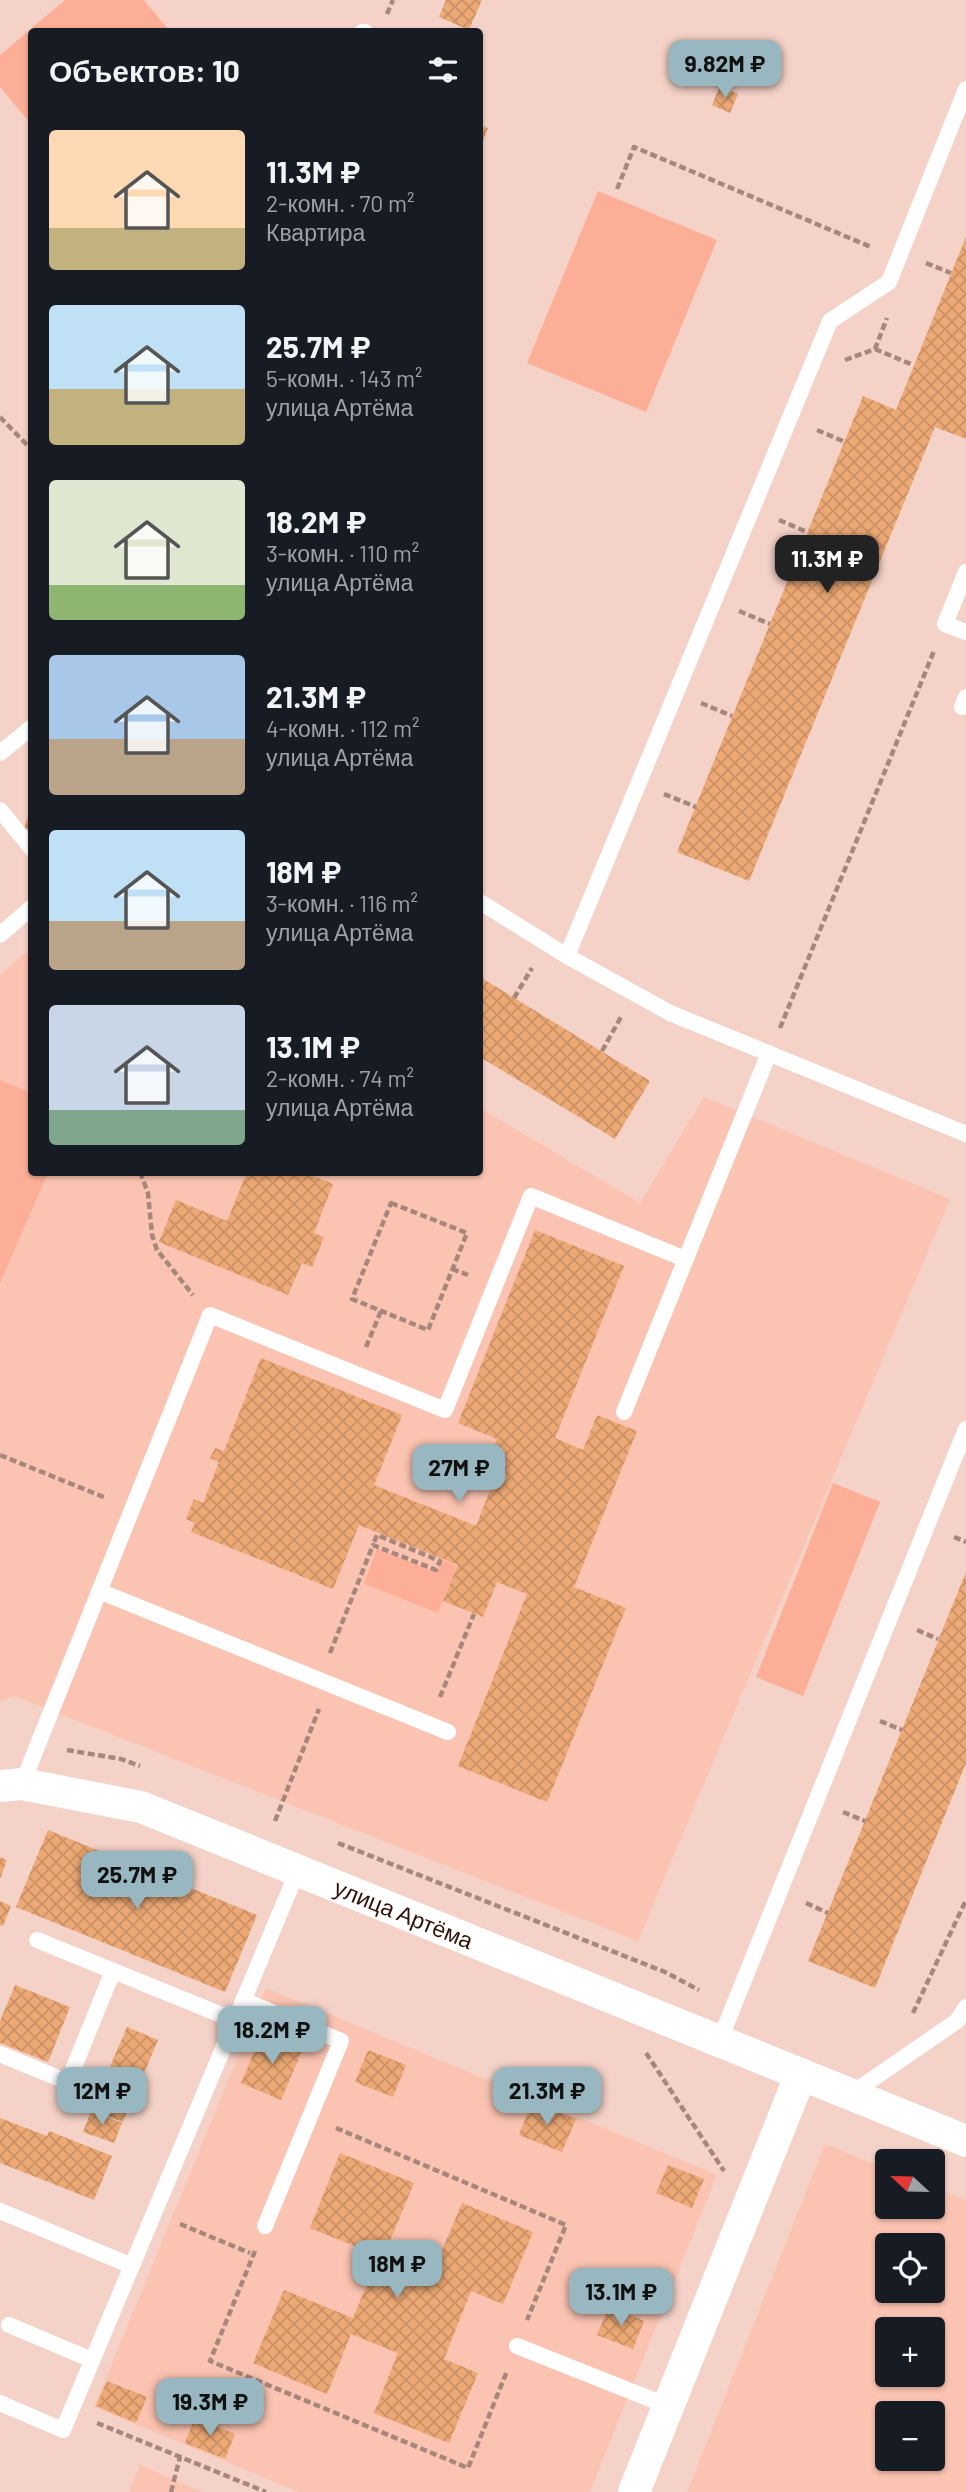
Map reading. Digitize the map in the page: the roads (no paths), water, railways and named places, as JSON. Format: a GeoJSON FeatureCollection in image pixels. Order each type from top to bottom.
{"type":"FeatureCollection","features":[{"type":"Feature","properties":{"kind":"street","name":"улица Артёма"},"geometry":{"type":"LineString","coordinates":[[11,1785],[141,1807],[966,2141]]}},
{"type":"Feature","properties":{"kind":"street"},"geometry":{"type":"LineString","coordinates":[[634,2492],[801,2074]]}},
{"type":"Feature","properties":{"kind":"lane"},"geometry":{"type":"LineString","coordinates":[[567,956],[830,321],[888,282],[966,89]]}},
{"type":"Feature","properties":{"kind":"lane"},"geometry":{"type":"LineString","coordinates":[[966,572],[945,624],[966,632]]}},
{"type":"Feature","properties":{"kind":"lane"},"geometry":{"type":"LineString","coordinates":[[0,753],[28,730]]}},
{"type":"Feature","properties":{"kind":"lane"},"geometry":{"type":"LineString","coordinates":[[0,810],[28,844]]}},
{"type":"Feature","properties":{"kind":"lane"},"geometry":{"type":"LineString","coordinates":[[483,904],[567,956],[670,1013],[966,1134]]}},
{"type":"Feature","properties":{"kind":"lane"},"geometry":{"type":"LineString","coordinates":[[0,935],[28,910]]}},
{"type":"Feature","properties":{"kind":"lane"},"geometry":{"type":"LineString","coordinates":[[624,1412],[769,1053]]}},
{"type":"Feature","properties":{"kind":"lane"},"geometry":{"type":"LineString","coordinates":[[11,1785],[99,1591],[209,1315],[445,1410],[531,1196],[685,1259]]}},
{"type":"Feature","properties":{"kind":"lane"},"geometry":{"type":"LineString","coordinates":[[719,2042],[966,1429]]}},
{"type":"Feature","properties":{"kind":"lane"},"geometry":{"type":"LineString","coordinates":[[99,1591],[448,1732]]}},
{"type":"Feature","properties":{"kind":"lane"},"geometry":{"type":"LineString","coordinates":[[0,2403],[63,2430],[298,1871]]}},
{"type":"Feature","properties":{"kind":"lane"},"geometry":{"type":"LineString","coordinates":[[37,1940],[234,2020]]}},
{"type":"Feature","properties":{"kind":"lane"},"geometry":{"type":"LineString","coordinates":[[0,2054],[68,2082],[113,1971]]}},
{"type":"Feature","properties":{"kind":"lane"},"geometry":{"type":"LineString","coordinates":[[243,2000],[341,2040],[265,2227]]}},
{"type":"Feature","properties":{"kind":"lane"},"geometry":{"type":"LineString","coordinates":[[851,2094],[957,2021],[966,2007]]}},
{"type":"Feature","properties":{"kind":"lane"},"geometry":{"type":"LineString","coordinates":[[0,2211],[132,2266]]}},
{"type":"Feature","properties":{"kind":"lane"},"geometry":{"type":"LineString","coordinates":[[9,2325],[92,2360]]}},
{"type":"Feature","properties":{"kind":"lane"},"geometry":{"type":"LineString","coordinates":[[517,2346],[668,2406]]}}]}
